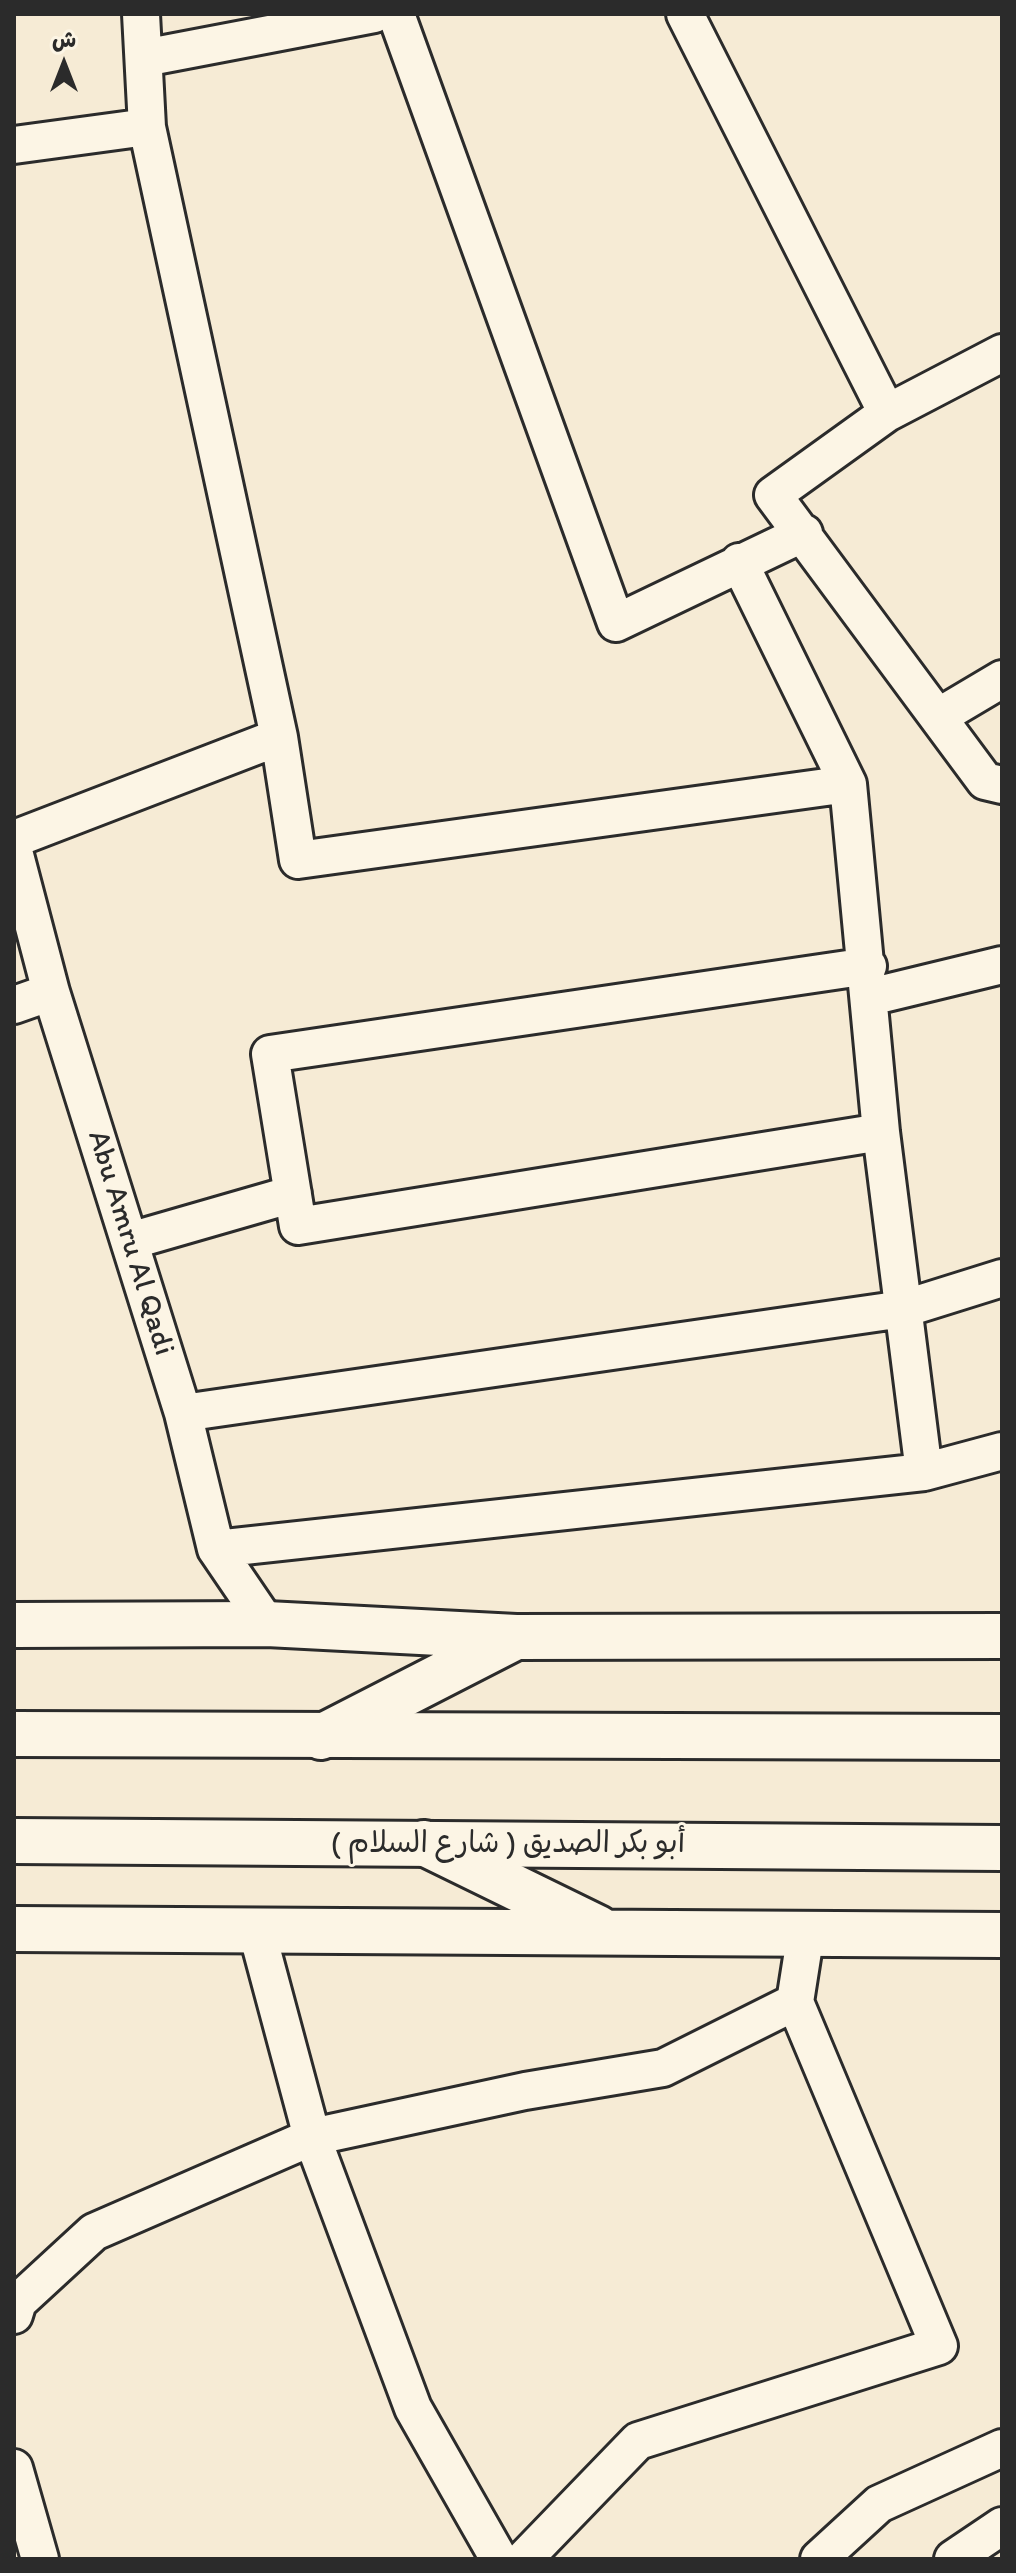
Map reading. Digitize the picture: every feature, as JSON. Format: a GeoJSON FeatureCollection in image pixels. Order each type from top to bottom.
{"type":"FeatureCollection","features":[{"type":"Feature","properties":{"kind":"main road"},"geometry":{"type":"LineString","coordinates":[[14,1625],[267,1624],[516,1637],[1002,1636]]}},
{"type":"Feature","properties":{"kind":"main road"},"geometry":{"type":"LineString","coordinates":[[321,1737],[516,1637]]}},
{"type":"Feature","properties":{"kind":"main road"},"geometry":{"type":"LineString","coordinates":[[14,1734],[1002,1737]]}},
{"type":"Feature","properties":{"kind":"main road","name":"( شارع السلام ) أبو بكر الصديق"},"geometry":{"type":"LineString","coordinates":[[14,1841],[1002,1848]]}},
{"type":"Feature","properties":{"kind":"main road"},"geometry":{"type":"LineString","coordinates":[[424,1843],[607,1932]]}},
{"type":"Feature","properties":{"kind":"main road"},"geometry":{"type":"LineString","coordinates":[[14,1929],[1002,1935]]}},
{"type":"Feature","properties":{"kind":"street"},"geometry":{"type":"LineString","coordinates":[[141,14],[147,127],[279,737],[298,860],[848,784]]}},
{"type":"Feature","properties":{"kind":"street"},"geometry":{"type":"LineString","coordinates":[[144,58],[374,14]]}},
{"type":"Feature","properties":{"kind":"street"},"geometry":{"type":"LineString","coordinates":[[396,14],[616,623],[804,533]]}},
{"type":"Feature","properties":{"kind":"street"},"geometry":{"type":"LineString","coordinates":[[685,14],[887,413]]}},
{"type":"Feature","properties":{"kind":"street"},"geometry":{"type":"LineString","coordinates":[[14,145],[147,127]]}},
{"type":"Feature","properties":{"kind":"street"},"geometry":{"type":"LineString","coordinates":[[1002,353],[887,413],[773,495],[985,781],[1002,785]]}},
{"type":"Feature","properties":{"kind":"street"},"geometry":{"type":"LineString","coordinates":[[739,562],[848,784],[881,1132],[924,1472]]}},
{"type":"Feature","properties":{"kind":"street"},"geometry":{"type":"LineString","coordinates":[[938,717],[1002,679]]}},
{"type":"Feature","properties":{"kind":"street"},"geometry":{"type":"LineString","coordinates":[[14,839],[279,737]]}},
{"type":"Feature","properties":{"kind":"street","name":"Abu Amru Al Qadi"},"geometry":{"type":"LineString","coordinates":[[14,851],[51,992],[183,1413],[216,1549],[267,1624]]}},
{"type":"Feature","properties":{"kind":"street"},"geometry":{"type":"LineString","coordinates":[[881,1132],[298,1226],[270,1054],[1002,965]]}},
{"type":"Feature","properties":{"kind":"street"},"geometry":{"type":"LineString","coordinates":[[14,1005],[51,992]]}},
{"type":"Feature","properties":{"kind":"street"},"geometry":{"type":"LineString","coordinates":[[130,1241],[293,1194]]}},
{"type":"Feature","properties":{"kind":"street"},"geometry":{"type":"LineString","coordinates":[[183,1413],[903,1309],[1002,1278]]}},
{"type":"Feature","properties":{"kind":"street"},"geometry":{"type":"LineString","coordinates":[[216,1549],[924,1472],[1002,1451]]}},
{"type":"Feature","properties":{"kind":"street"},"geometry":{"type":"LineString","coordinates":[[257,1932],[312,2137],[413,2408],[499,2559]]}},
{"type":"Feature","properties":{"kind":"street"},"geometry":{"type":"LineString","coordinates":[[524,2559],[638,2441],[939,2346],[795,2002],[806,1932]]}},
{"type":"Feature","properties":{"kind":"street"},"geometry":{"type":"LineString","coordinates":[[14,2315],[18,2302],[94,2232],[312,2137],[525,2091],[663,2068],[795,2002]]}},
{"type":"Feature","properties":{"kind":"street"},"geometry":{"type":"LineString","coordinates":[[819,2559],[879,2504],[1002,2448]]}},
{"type":"Feature","properties":{"kind":"street"},"geometry":{"type":"LineString","coordinates":[[14,2468],[40,2559]]}},
{"type":"Feature","properties":{"kind":"street"},"geometry":{"type":"LineString","coordinates":[[953,2559],[1002,2526]]}}]}
